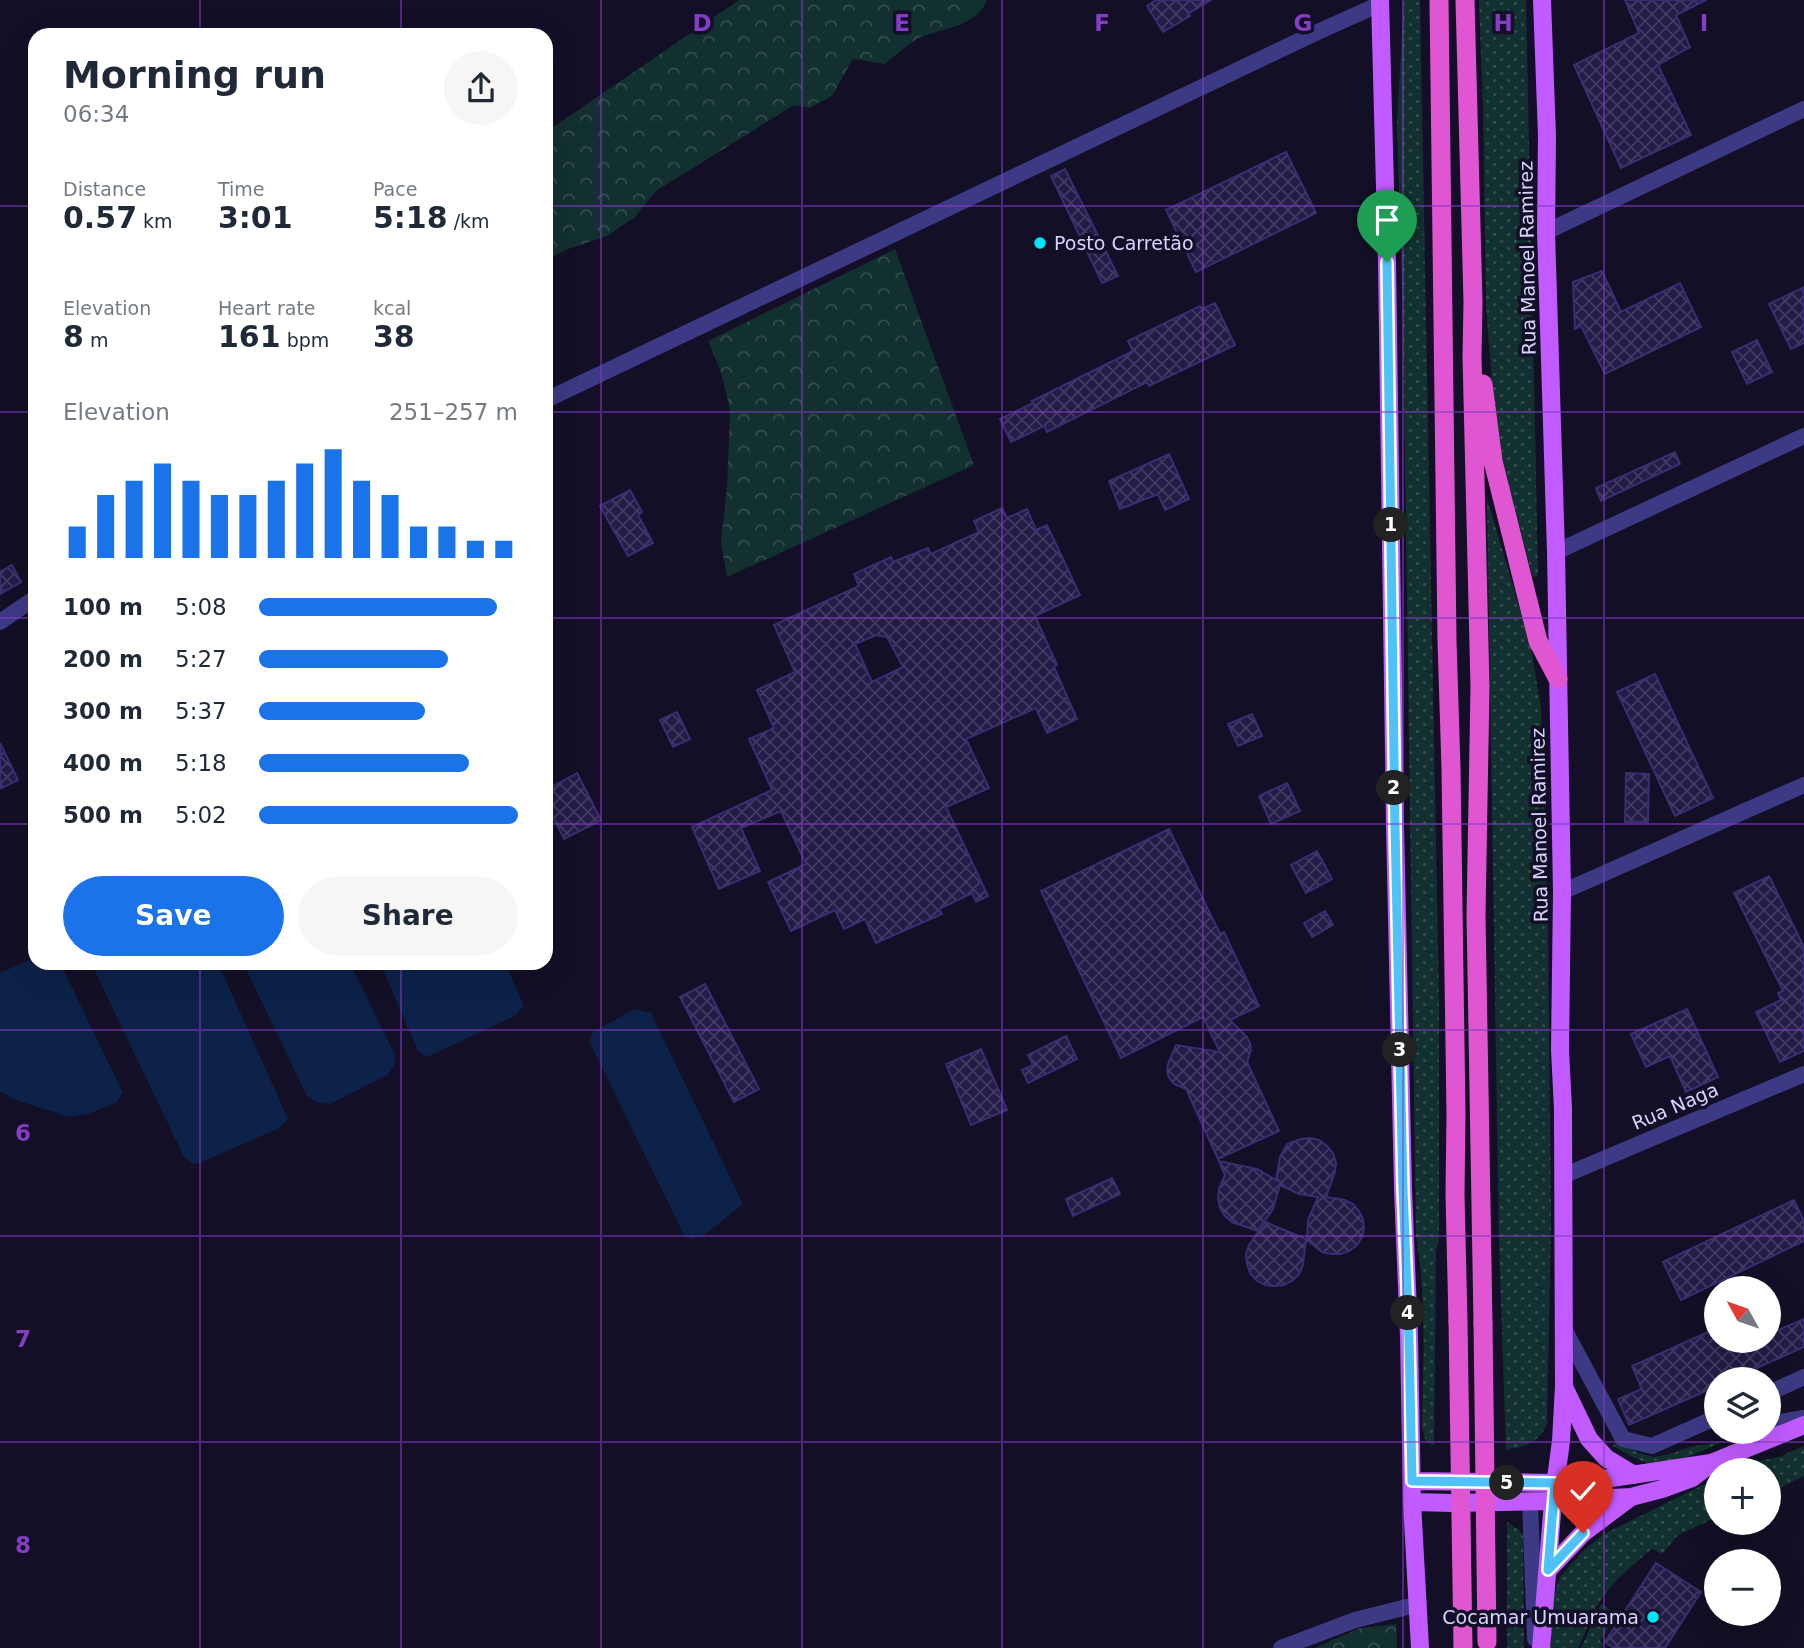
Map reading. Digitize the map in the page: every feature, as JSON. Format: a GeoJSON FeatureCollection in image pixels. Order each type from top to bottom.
{"type":"FeatureCollection","features":[{"type":"Feature","properties":{"kind":"highway"},"geometry":{"type":"LineString","coordinates":[[1439,0],[1463,1648]]}},
{"type":"Feature","properties":{"kind":"highway"},"geometry":{"type":"LineString","coordinates":[[1465,0],[1480,687],[1476,915],[1487,1645]]}},
{"type":"Feature","properties":{"kind":"highway"},"geometry":{"type":"LineString","coordinates":[[1472,356],[1480,368],[1493,461],[1538,641],[1558,680]]}},
{"type":"Feature","properties":{"kind":"main road","name":"Rua Manoel Ramirez"},"geometry":{"type":"LineString","coordinates":[[1538,1648],[1561,1441],[1564,1386],[1560,1050],[1562,892],[1542,0]]}},
{"type":"Feature","properties":{"kind":"main road"},"geometry":{"type":"LineString","coordinates":[[1380,2],[1403,1189],[1412,1502],[1420,1648]]}},
{"type":"Feature","properties":{"kind":"main road"},"geometry":{"type":"LineString","coordinates":[[1564,1386],[1589,1439],[1606,1458],[1634,1475]]}},
{"type":"Feature","properties":{"kind":"main road"},"geometry":{"type":"LineString","coordinates":[[1721,1458],[1804,1425]]}},
{"type":"Feature","properties":{"kind":"main road"},"geometry":{"type":"LineString","coordinates":[[1412,1502],[1530,1501],[1585,1482],[1704,1463]]}},
{"type":"Feature","properties":{"kind":"main road"},"geometry":{"type":"LineString","coordinates":[[1412,1481],[1631,1497],[1692,1478],[1704,1468]]}},
{"type":"Feature","properties":{"kind":"main road"},"geometry":{"type":"LineString","coordinates":[[1548,1570],[1583,1533],[1631,1497]]}},
{"type":"Feature","properties":{"kind":"street"},"geometry":{"type":"LineString","coordinates":[[553,397],[1380,2]]}},
{"type":"Feature","properties":{"kind":"street"},"geometry":{"type":"LineString","coordinates":[[1546,232],[1804,109]]}},
{"type":"Feature","properties":{"kind":"street"},"geometry":{"type":"LineString","coordinates":[[1556,552],[1804,436]]}},
{"type":"Feature","properties":{"kind":"street"},"geometry":{"type":"LineString","coordinates":[[0,622],[28,603]]}},
{"type":"Feature","properties":{"kind":"street"},"geometry":{"type":"LineString","coordinates":[[1562,892],[1804,785]]}},
{"type":"Feature","properties":{"kind":"street","name":"Rua Naga"},"geometry":{"type":"LineString","coordinates":[[1563,1176],[1804,1074]]}},
{"type":"Feature","properties":{"kind":"street"},"geometry":{"type":"LineString","coordinates":[[1563,1327],[1623,1439],[1652,1446],[1704,1423]]}},
{"type":"Feature","properties":{"kind":"street"},"geometry":{"type":"LineString","coordinates":[[1781,1388],[1804,1377]]}},
{"type":"Feature","properties":{"kind":"street"},"geometry":{"type":"LineString","coordinates":[[1781,1422],[1804,1418]]}},
{"type":"Feature","properties":{"kind":"street"},"geometry":{"type":"LineString","coordinates":[[1530,1501],[1538,1648]]}},
{"type":"Feature","properties":{"kind":"street"},"geometry":{"type":"LineString","coordinates":[[1281,1648],[1355,1620],[1419,1604]]}},
{"type":"Feature","properties":{"kind":"green space"},"geometry":{"type":"Polygon","coordinates":[[[739,0],[987,0],[982,9],[968,21],[916,40],[885,64],[853,59],[832,96],[809,108],[794,105],[656,191],[635,217],[607,236],[553,256],[553,127],[739,0]]]}},
{"type":"Feature","properties":{"kind":"green space"},"geometry":{"type":"Polygon","coordinates":[[[1404,0],[1420,0],[1439,1004],[1439,1238],[1436,1251],[1434,1445],[1426,1442],[1422,1428],[1423,1308],[1416,1236],[1403,319],[1397,122],[1404,0]]]}},
{"type":"Feature","properties":{"kind":"green space"},"geometry":{"type":"Polygon","coordinates":[[[1479,0],[1526,0],[1538,574],[1535,578],[1502,460],[1492,382],[1486,306],[1479,0]]]}},
{"type":"Feature","properties":{"kind":"green space"},"geometry":{"type":"Polygon","coordinates":[[[895,249],[974,465],[727,577],[721,542],[727,487],[730,410],[721,372],[708,341],[895,249]]]}},
{"type":"Feature","properties":{"kind":"green space"},"geometry":{"type":"Polygon","coordinates":[[[1487,498],[1531,647],[1541,708],[1548,926],[1551,1221],[1547,1424],[1540,1436],[1531,1443],[1506,1450],[1499,1242],[1487,498]]]}},
{"type":"Feature","properties":{"kind":"green space"},"geometry":{"type":"Polygon","coordinates":[[[1617,1441],[1639,1453],[1654,1457],[1686,1448],[1717,1444],[1661,1465],[1638,1460],[1613,1446],[1617,1441]]]}},
{"type":"Feature","properties":{"kind":"green space"},"geometry":{"type":"Polygon","coordinates":[[[1804,1446],[1804,1476],[1781,1487],[1781,1458],[1774,1458],[1804,1446]]]}},
{"type":"Feature","properties":{"kind":"green space"},"geometry":{"type":"Polygon","coordinates":[[[1704,1484],[1704,1523],[1678,1535],[1662,1554],[1652,1549],[1622,1575],[1597,1606],[1578,1648],[1550,1648],[1553,1597],[1560,1577],[1584,1550],[1604,1534],[1704,1484]]]}},
{"type":"Feature","properties":{"kind":"green space"},"geometry":{"type":"Polygon","coordinates":[[[1507,1522],[1523,1536],[1524,1648],[1507,1648],[1507,1522]]]}},
{"type":"Feature","properties":{"kind":"green space"},"geometry":{"type":"Polygon","coordinates":[[[1601,1604],[1617,1614],[1600,1641],[1603,1644],[1601,1648],[1581,1648],[1601,1604]]]}},
{"type":"Feature","properties":{"kind":"green space"},"geometry":{"type":"Polygon","coordinates":[[[1396,1624],[1397,1648],[1315,1648],[1360,1628],[1396,1624]]]}},
{"type":"Feature","properties":{"kind":"water"},"geometry":{"type":"Polygon","coordinates":[[[28,960],[28,970],[63,970],[123,1093],[116,1102],[91,1113],[69,1117],[13,1099],[0,1091],[0,973],[28,960]]]}},
{"type":"Feature","properties":{"kind":"water"},"geometry":{"type":"Polygon","coordinates":[[[94,970],[221,970],[288,1119],[279,1128],[200,1163],[192,1164],[184,1157],[94,970]]]}},
{"type":"Feature","properties":{"kind":"water"},"geometry":{"type":"Polygon","coordinates":[[[246,970],[353,970],[395,1055],[394,1065],[387,1075],[330,1104],[318,1103],[307,1096],[246,970]]]}},
{"type":"Feature","properties":{"kind":"water"},"geometry":{"type":"Polygon","coordinates":[[[383,970],[508,970],[524,1006],[515,1016],[427,1057],[418,1051],[383,970]]]}},
{"type":"Feature","properties":{"kind":"water"},"geometry":{"type":"Polygon","coordinates":[[[634,1009],[651,1013],[743,1204],[704,1235],[692,1239],[684,1235],[589,1041],[592,1033],[634,1009]]]}},
{"type":"Feature","properties":{"kind":"building"},"geometry":{"type":"Polygon","coordinates":[[[1156,0],[1211,0],[1163,32],[1147,6],[1156,0]]]}},
{"type":"Feature","properties":{"kind":"building"},"geometry":{"type":"Polygon","coordinates":[[[1625,0],[1706,0],[1676,15],[1690,47],[1658,65],[1691,135],[1621,168],[1574,65],[1639,33],[1625,0]]]}},
{"type":"Feature","properties":{"kind":"building"},"geometry":{"type":"Polygon","coordinates":[[[1286,152],[1316,213],[1196,272],[1166,210],[1286,152]]]}},
{"type":"Feature","properties":{"kind":"building"},"geometry":{"type":"Polygon","coordinates":[[[1065,169],[1118,276],[1102,283],[1051,176],[1065,169]]]}},
{"type":"Feature","properties":{"kind":"building"},"geometry":{"type":"Polygon","coordinates":[[[1602,271],[1621,312],[1680,283],[1701,327],[1605,374],[1581,326],[1575,329],[1573,282],[1602,271]]]}},
{"type":"Feature","properties":{"kind":"building"},"geometry":{"type":"Polygon","coordinates":[[[1804,287],[1804,343],[1791,349],[1769,304],[1804,287]]]}},
{"type":"Feature","properties":{"kind":"building"},"geometry":{"type":"Polygon","coordinates":[[[1215,303],[1235,345],[1149,386],[1147,382],[1047,432],[1044,426],[1011,442],[1000,419],[1133,351],[1128,341],[1200,306],[1202,309],[1215,303]]]}},
{"type":"Feature","properties":{"kind":"building"},"geometry":{"type":"Polygon","coordinates":[[[1757,340],[1772,372],[1747,384],[1732,352],[1757,340]]]}},
{"type":"Feature","properties":{"kind":"building"},"geometry":{"type":"Polygon","coordinates":[[[1675,452],[1680,464],[1601,501],[1596,488],[1675,452]]]}},
{"type":"Feature","properties":{"kind":"building"},"geometry":{"type":"Polygon","coordinates":[[[1169,454],[1189,499],[1165,510],[1158,494],[1120,509],[1109,481],[1169,454]]]}},
{"type":"Feature","properties":{"kind":"building"},"geometry":{"type":"Polygon","coordinates":[[[630,490],[642,512],[638,515],[653,543],[628,556],[600,506],[630,490]]]}},
{"type":"Feature","properties":{"kind":"building"},"geometry":{"type":"Polygon","coordinates":[[[1002,508],[1007,518],[1027,509],[1036,530],[1047,525],[1080,595],[1035,616],[1077,719],[1047,733],[1036,708],[966,739],[989,788],[946,807],[988,896],[976,902],[972,893],[939,909],[942,914],[876,943],[865,919],[844,929],[835,910],[791,931],[768,882],[806,864],[781,811],[741,828],[760,871],[719,889],[692,827],[772,790],[749,739],[774,728],[757,690],[795,672],[774,625],[859,586],[854,574],[891,557],[893,562],[928,548],[931,554],[979,532],[974,521],[1002,508]],[[876,635],[855,644],[872,682],[903,667],[887,637],[876,635]]]}},
{"type":"Feature","properties":{"kind":"building"},"geometry":{"type":"Polygon","coordinates":[[[12,565],[21,582],[0,594],[0,572],[12,565]]]}},
{"type":"Feature","properties":{"kind":"building"},"geometry":{"type":"Polygon","coordinates":[[[1655,674],[1713,798],[1675,816],[1617,692],[1655,674]]]}},
{"type":"Feature","properties":{"kind":"building"},"geometry":{"type":"Polygon","coordinates":[[[677,712],[690,739],[673,747],[660,720],[677,712]]]}},
{"type":"Feature","properties":{"kind":"building"},"geometry":{"type":"Polygon","coordinates":[[[1252,714],[1262,736],[1238,746],[1228,724],[1252,714]]]}},
{"type":"Feature","properties":{"kind":"building"},"geometry":{"type":"Polygon","coordinates":[[[0,743],[18,780],[0,789],[0,743]]]}},
{"type":"Feature","properties":{"kind":"building"},"geometry":{"type":"Polygon","coordinates":[[[577,773],[601,820],[564,839],[553,817],[553,786],[577,773]]]}},
{"type":"Feature","properties":{"kind":"building"},"geometry":{"type":"Polygon","coordinates":[[[1626,773],[1649,774],[1648,822],[1625,822],[1626,773]]]}},
{"type":"Feature","properties":{"kind":"building"},"geometry":{"type":"Polygon","coordinates":[[[1287,783],[1300,811],[1271,824],[1259,796],[1287,783]]]}},
{"type":"Feature","properties":{"kind":"building"},"geometry":{"type":"Polygon","coordinates":[[[1169,829],[1220,934],[1224,932],[1259,1006],[1230,1020],[1250,1043],[1247,1062],[1279,1131],[1218,1159],[1186,1089],[1174,1084],[1167,1071],[1176,1045],[1220,1052],[1203,1017],[1121,1058],[1041,891],[1169,829]]]}},
{"type":"Feature","properties":{"kind":"building"},"geometry":{"type":"Polygon","coordinates":[[[1317,851],[1332,879],[1306,893],[1291,865],[1317,851]]]}},
{"type":"Feature","properties":{"kind":"building"},"geometry":{"type":"Polygon","coordinates":[[[1769,876],[1804,947],[1804,1051],[1780,1062],[1756,1012],[1781,1000],[1778,993],[1783,991],[1734,893],[1769,876]]]}},
{"type":"Feature","properties":{"kind":"building"},"geometry":{"type":"Polygon","coordinates":[[[1325,911],[1333,925],[1312,937],[1304,923],[1325,911]]]}},
{"type":"Feature","properties":{"kind":"building"},"geometry":{"type":"Polygon","coordinates":[[[705,984],[759,1089],[734,1102],[680,997],[705,984]]]}},
{"type":"Feature","properties":{"kind":"building"},"geometry":{"type":"Polygon","coordinates":[[[1687,1009],[1718,1077],[1686,1092],[1670,1056],[1646,1067],[1631,1034],[1687,1009]]]}},
{"type":"Feature","properties":{"kind":"building"},"geometry":{"type":"Polygon","coordinates":[[[1066,1036],[1077,1059],[1028,1083],[1022,1070],[1033,1065],[1028,1055],[1066,1036]]]}},
{"type":"Feature","properties":{"kind":"building"},"geometry":{"type":"Polygon","coordinates":[[[981,1049],[1007,1110],[971,1125],[946,1064],[981,1049]]]}},
{"type":"Feature","properties":{"kind":"building"},"geometry":{"type":"Polygon","coordinates":[[[1310,1138],[1327,1146],[1336,1163],[1326,1197],[1353,1204],[1363,1219],[1364,1229],[1357,1245],[1341,1254],[1322,1252],[1307,1240],[1308,1220],[1318,1197],[1299,1194],[1280,1185],[1273,1209],[1258,1231],[1232,1222],[1220,1208],[1219,1189],[1225,1175],[1219,1161],[1257,1169],[1276,1180],[1280,1157],[1287,1144],[1310,1138]]]}},
{"type":"Feature","properties":{"kind":"building"},"geometry":{"type":"Polygon","coordinates":[[[1112,1178],[1120,1194],[1073,1216],[1066,1199],[1112,1178]]]}},
{"type":"Feature","properties":{"kind":"building"},"geometry":{"type":"Polygon","coordinates":[[[1794,1200],[1804,1221],[1804,1241],[1731,1276],[1704,1276],[1704,1289],[1681,1300],[1663,1262],[1794,1200]]]}},
{"type":"Feature","properties":{"kind":"building"},"geometry":{"type":"Polygon","coordinates":[[[1265,1222],[1306,1239],[1303,1265],[1299,1274],[1284,1285],[1265,1285],[1256,1280],[1247,1264],[1249,1245],[1265,1222]]]}},
{"type":"Feature","properties":{"kind":"building"},"geometry":{"type":"Polygon","coordinates":[[[1804,1319],[1804,1347],[1759,1367],[1704,1367],[1704,1392],[1629,1425],[1618,1399],[1642,1389],[1632,1366],[1704,1334],[1704,1353],[1782,1353],[1782,1328],[1804,1319]]]}},
{"type":"Feature","properties":{"kind":"building","name":"Cocamar Umuarama"},"geometry":{"type":"Polygon","coordinates":[[[1656,1563],[1701,1592],[1665,1648],[1614,1648],[1605,1642],[1656,1563]]]}},
{"type":"Feature","properties":{"kind":"place","name":"Posto Carretão"},"geometry":{"type":"Point","coordinates":[1040,243]}},
{"type":"Feature","properties":{"kind":"place","name":"Cocamar Umuarama"},"geometry":{"type":"Point","coordinates":[1653,1617]}},
{"type":"Feature","properties":{"kind":"route"},"geometry":{"type":"LineString","coordinates":[[1387,262],[1395,826],[1412,1481],[1555,1483],[1548,1570],[1583,1533]]}}]}
